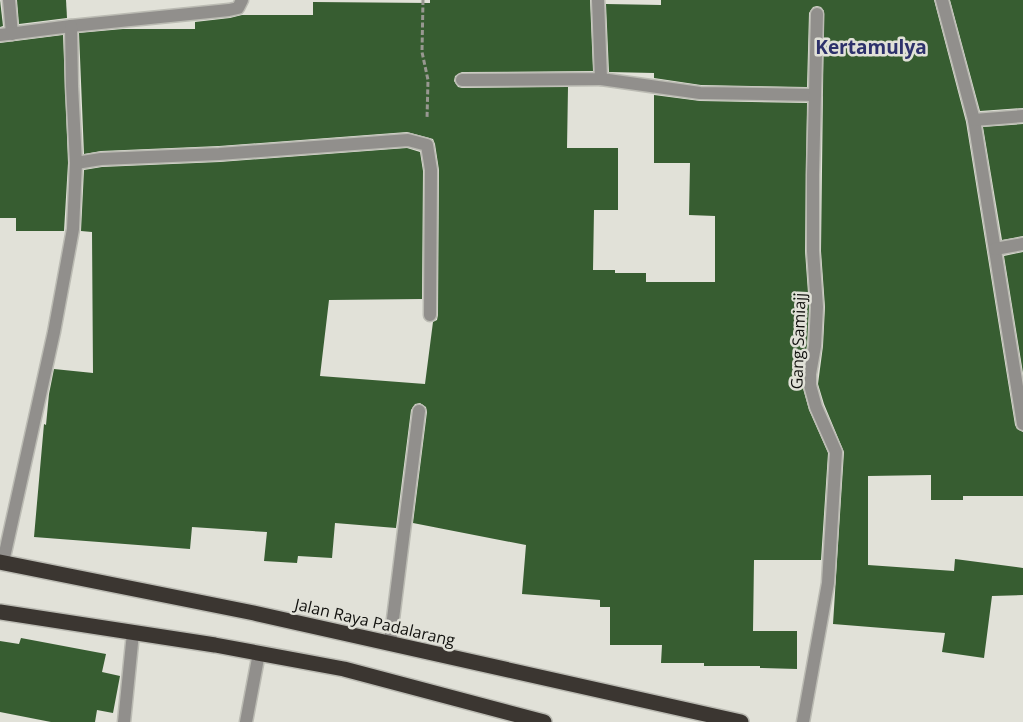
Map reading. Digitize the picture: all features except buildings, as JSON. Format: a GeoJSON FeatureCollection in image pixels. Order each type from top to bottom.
{"type":"FeatureCollection","features":[{"type":"Feature","properties":{"kind":"highway","name":"Jalan Raya Padalarang"},"geometry":{"type":"LineString","coordinates":[[1,562],[166,594],[741,722]]}},
{"type":"Feature","properties":{"kind":"highway"},"geometry":{"type":"LineString","coordinates":[[0,612],[259,653],[344,670],[544,722]]}},
{"type":"Feature","properties":{"kind":"street"},"geometry":{"type":"LineString","coordinates":[[9,0],[6,35],[71,26],[229,10],[238,8],[242,0]]}},
{"type":"Feature","properties":{"kind":"street"},"geometry":{"type":"LineString","coordinates":[[598,0],[601,79]]}},
{"type":"Feature","properties":{"kind":"street"},"geometry":{"type":"LineString","coordinates":[[942,0],[974,120],[1023,424]]}},
{"type":"Feature","properties":{"kind":"street","name":"Gang Samiajj"},"geometry":{"type":"LineString","coordinates":[[803,722],[828,583],[836,452],[816,407],[810,385],[817,307],[813,251],[813,175],[817,14]]}},
{"type":"Feature","properties":{"kind":"street"},"geometry":{"type":"LineString","coordinates":[[1,562],[54,332],[73,230],[76,163],[71,26]]}},
{"type":"Feature","properties":{"kind":"street"},"geometry":{"type":"LineString","coordinates":[[462,80],[601,79],[700,93],[816,95]]}},
{"type":"Feature","properties":{"kind":"street"},"geometry":{"type":"LineString","coordinates":[[974,120],[1023,116]]}},
{"type":"Feature","properties":{"kind":"street"},"geometry":{"type":"LineString","coordinates":[[76,163],[101,159],[219,154],[408,140],[427,145],[431,170],[430,315]]}},
{"type":"Feature","properties":{"kind":"street"},"geometry":{"type":"LineString","coordinates":[[995,249],[1023,244]]}},
{"type":"Feature","properties":{"kind":"street"},"geometry":{"type":"LineString","coordinates":[[390,643],[419,411]]}},
{"type":"Feature","properties":{"kind":"street"},"geometry":{"type":"LineString","coordinates":[[124,722],[133,633]]}},
{"type":"Feature","properties":{"kind":"street"},"geometry":{"type":"LineString","coordinates":[[246,722],[259,653]]}},
{"type":"Feature","properties":{"kind":"path"},"geometry":{"type":"LineString","coordinates":[[423,0],[422,52],[428,80],[427,145]]}},
{"type":"Feature","properties":{"kind":"district","name":"Kertamulya"},"geometry":{"type":"Point","coordinates":[871,47]}}]}
